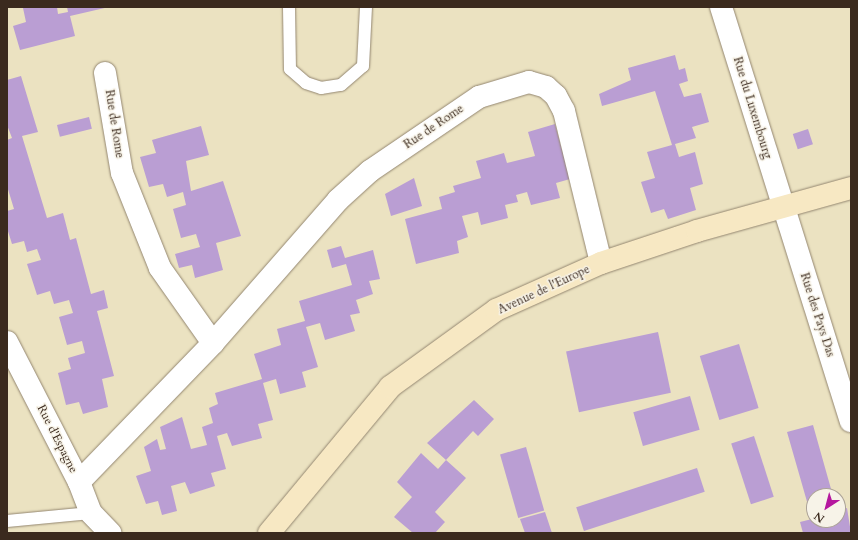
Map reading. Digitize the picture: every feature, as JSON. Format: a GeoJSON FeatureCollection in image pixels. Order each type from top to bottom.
{"type":"FeatureCollection","features":[{"type":"Feature","properties":{"kind":"street","name":"Rue du Luxembourg"},"geometry":{"type":"LineString","coordinates":[[721,7],[783,210]]}},
{"type":"Feature","properties":{"kind":"street","name":"Rue de Rome"},"geometry":{"type":"LineString","coordinates":[[105,73],[122,173],[160,268],[213,343]]}},
{"type":"Feature","properties":{"kind":"street","name":"Rue de Rome"},"geometry":{"type":"LineString","coordinates":[[80,482],[213,343],[338,200],[370,170],[479,97],[529,82],[551,91],[564,111],[601,263]]}},
{"type":"Feature","properties":{"kind":"street","name":"Avenue de l'Europe"},"geometry":{"type":"LineString","coordinates":[[269,533],[390,387],[496,310],[601,263],[697,231],[783,210],[851,188]]}},
{"type":"Feature","properties":{"kind":"street","name":"Rue des Pays Das"},"geometry":{"type":"LineString","coordinates":[[783,210],[851,421]]}},
{"type":"Feature","properties":{"kind":"street","name":"Rue d'Espagne"},"geometry":{"type":"LineString","coordinates":[[7,342],[80,482],[91,513],[110,533]]}},
{"type":"Feature","properties":{"kind":"lane"},"geometry":{"type":"LineString","coordinates":[[289,7],[290,69],[306,83],[321,88],[341,85],[363,66],[366,7]]}},
{"type":"Feature","properties":{"kind":"lane"},"geometry":{"type":"LineString","coordinates":[[7,521],[91,513]]}},
{"type":"Feature","properties":{"kind":"building"},"geometry":{"type":"Polygon","coordinates":[[[57,7],[58,14],[68,12],[67,7],[109,7],[70,16],[75,36],[20,50],[13,26],[26,22],[23,8],[57,7]]]}},
{"type":"Feature","properties":{"kind":"building"},"geometry":{"type":"Polygon","coordinates":[[[675,55],[679,70],[685,68],[688,81],[679,84],[684,97],[701,93],[709,122],[692,127],[696,138],[675,144],[679,157],[695,152],[703,184],[690,188],[696,210],[668,219],[664,209],[651,213],[641,182],[655,178],[647,152],[672,145],[655,91],[602,106],[599,94],[631,80],[628,68],[675,55]]]}},
{"type":"Feature","properties":{"kind":"building"},"geometry":{"type":"Polygon","coordinates":[[[21,76],[38,132],[22,136],[47,218],[63,213],[70,240],[76,238],[91,294],[104,290],[108,308],[97,311],[114,376],[102,379],[108,407],[83,414],[79,402],[66,405],[58,373],[71,369],[68,358],[85,353],[82,341],[67,345],[59,317],[73,313],[69,300],[54,304],[50,291],[37,295],[27,264],[41,260],[37,249],[27,252],[24,241],[12,244],[7,228],[7,211],[14,209],[7,186],[7,140],[12,138],[7,125],[7,80],[21,76]]]}},
{"type":"Feature","properties":{"kind":"building"},"geometry":{"type":"Polygon","coordinates":[[[89,117],[92,129],[60,137],[57,125],[89,117]]]}},
{"type":"Feature","properties":{"kind":"building"},"geometry":{"type":"Polygon","coordinates":[[[555,124],[570,179],[556,183],[560,198],[531,205],[527,192],[516,195],[518,202],[505,205],[508,218],[481,225],[478,212],[462,216],[468,237],[457,241],[459,253],[416,264],[405,219],[442,209],[439,197],[455,192],[453,186],[481,178],[476,161],[504,153],[507,163],[535,156],[528,132],[555,124]]]}},
{"type":"Feature","properties":{"kind":"building"},"geometry":{"type":"Polygon","coordinates":[[[201,126],[209,155],[186,161],[191,191],[223,181],[241,236],[216,243],[223,270],[195,278],[192,265],[179,268],[175,254],[200,247],[196,234],[181,238],[173,209],[186,205],[183,192],[167,197],[163,184],[149,187],[140,157],[156,153],[152,140],[201,126]]]}},
{"type":"Feature","properties":{"kind":"building"},"geometry":{"type":"Polygon","coordinates":[[[808,129],[813,144],[798,149],[793,134],[808,129]]]}},
{"type":"Feature","properties":{"kind":"building"},"geometry":{"type":"Polygon","coordinates":[[[414,178],[422,206],[391,216],[385,194],[414,178]]]}},
{"type":"Feature","properties":{"kind":"building"},"geometry":{"type":"Polygon","coordinates":[[[341,246],[345,258],[373,250],[380,279],[369,281],[373,294],[356,300],[360,313],[350,315],[355,331],[325,340],[320,323],[306,327],[318,367],[302,372],[306,387],[280,394],[276,379],[263,383],[273,420],[258,424],[262,438],[232,446],[227,433],[217,436],[226,469],[211,473],[215,486],[190,494],[185,482],[171,486],[177,511],[162,515],[158,501],[146,504],[136,476],[151,471],[144,447],[157,439],[160,450],[166,449],[160,427],[182,417],[191,449],[207,445],[202,427],[213,423],[209,408],[218,404],[215,393],[262,379],[254,354],[281,345],[277,329],[305,321],[299,301],[352,285],[346,264],[332,268],[327,250],[341,246]]]}},
{"type":"Feature","properties":{"kind":"building"},"geometry":{"type":"Polygon","coordinates":[[[658,332],[671,393],[579,412],[566,352],[658,332]]]}},
{"type":"Feature","properties":{"kind":"building"},"geometry":{"type":"Polygon","coordinates":[[[739,344],[759,408],[719,420],[700,356],[739,344]]]}},
{"type":"Feature","properties":{"kind":"building"},"geometry":{"type":"Polygon","coordinates":[[[690,396],[700,430],[643,446],[633,412],[690,396]]]}},
{"type":"Feature","properties":{"kind":"building"},"geometry":{"type":"Polygon","coordinates":[[[474,400],[494,419],[478,436],[473,431],[446,460],[427,443],[474,400]]]}},
{"type":"Feature","properties":{"kind":"building"},"geometry":{"type":"Polygon","coordinates":[[[813,425],[831,488],[806,488],[806,498],[787,432],[813,425]]]}},
{"type":"Feature","properties":{"kind":"building"},"geometry":{"type":"Polygon","coordinates":[[[754,436],[774,497],[751,504],[731,443],[754,436]]]}},
{"type":"Feature","properties":{"kind":"building"},"geometry":{"type":"Polygon","coordinates":[[[526,447],[544,510],[518,518],[500,454],[526,447]]]}},
{"type":"Feature","properties":{"kind":"building"},"geometry":{"type":"Polygon","coordinates":[[[421,453],[438,469],[446,460],[466,478],[435,512],[445,522],[435,533],[413,533],[394,517],[412,497],[397,482],[421,453]]]}},
{"type":"Feature","properties":{"kind":"building"},"geometry":{"type":"Polygon","coordinates":[[[697,468],[705,492],[584,531],[576,507],[697,468]]]}},
{"type":"Feature","properties":{"kind":"building"},"geometry":{"type":"Polygon","coordinates":[[[847,508],[851,533],[803,533],[800,522],[806,520],[806,528],[846,528],[847,508]]]}},
{"type":"Feature","properties":{"kind":"building"},"geometry":{"type":"Polygon","coordinates":[[[545,512],[552,533],[525,533],[520,519],[545,512]]]}}]}
